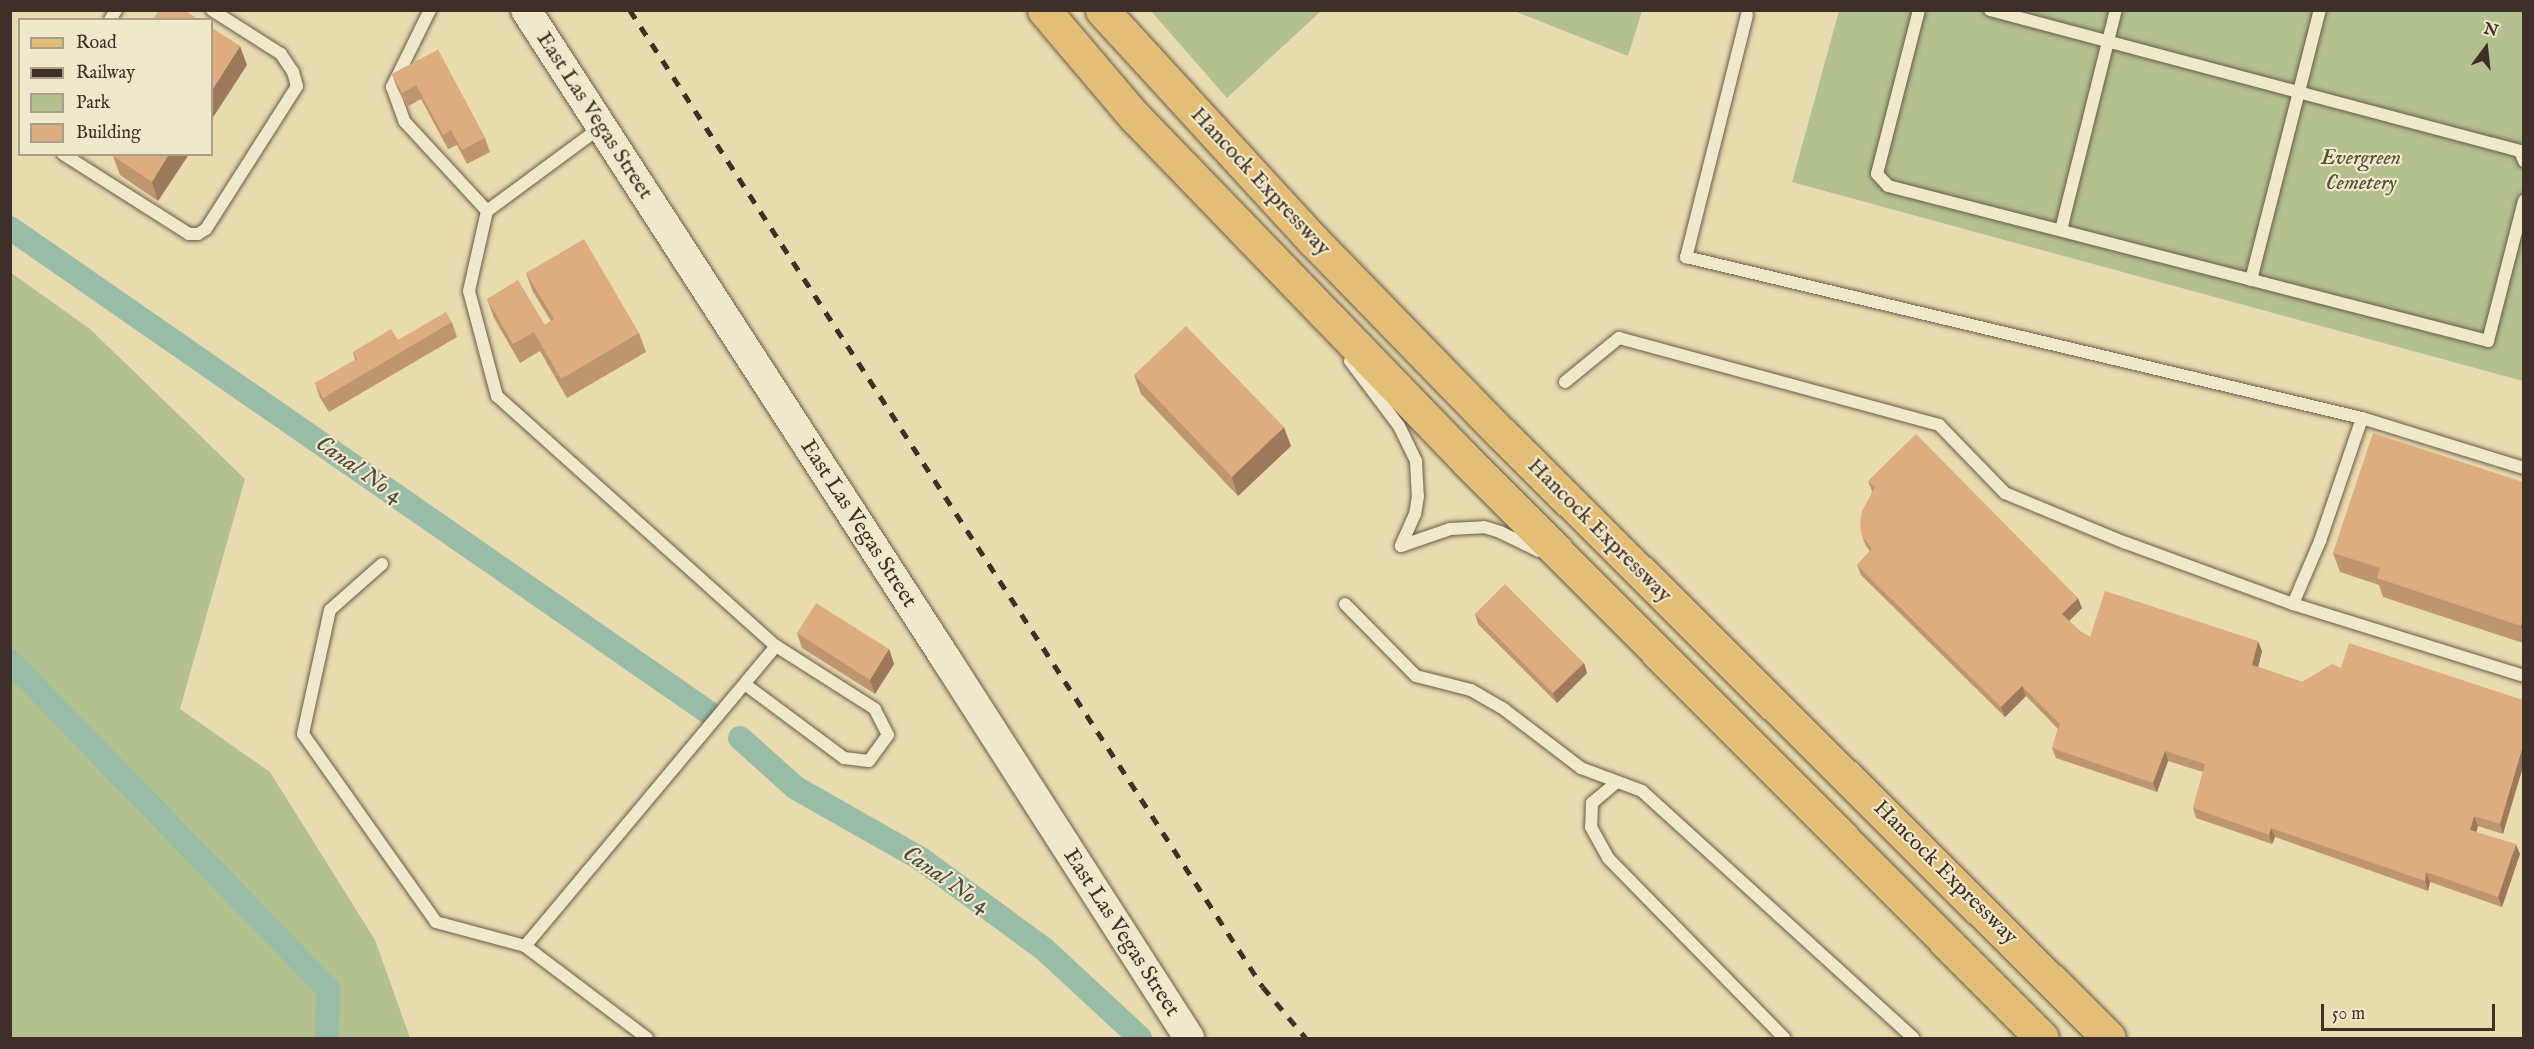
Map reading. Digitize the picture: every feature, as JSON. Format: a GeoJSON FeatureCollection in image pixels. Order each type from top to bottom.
{"type":"FeatureCollection","features":[{"type":"Feature","properties":{"kind":"main road","name":"Hancock Expressway"},"geometry":{"type":"LineString","coordinates":[[1044,10],[1134,116],[1280,267],[1592,586],[2042,1038]]}},
{"type":"Feature","properties":{"kind":"main road","name":"Hancock Expressway"},"geometry":{"type":"LineString","coordinates":[[1102,10],[1314,241],[1502,434],[2109,1038]]}},
{"type":"Feature","properties":{"kind":"street","name":"East Las Vegas Street"},"geometry":{"type":"LineString","coordinates":[[526,10],[1189,1038]]}},
{"type":"Feature","properties":{"kind":"lane"},"geometry":{"type":"LineString","coordinates":[[66,156],[189,234],[198,234],[206,229],[297,86],[293,72],[281,54],[213,10]]}},
{"type":"Feature","properties":{"kind":"lane"},"geometry":{"type":"LineString","coordinates":[[430,10],[392,87],[405,122],[487,211]]}},
{"type":"Feature","properties":{"kind":"lane"},"geometry":{"type":"LineString","coordinates":[[1919,10],[1877,174],[1888,186],[2488,341],[2523,201]]}},
{"type":"Feature","properties":{"kind":"lane"},"geometry":{"type":"LineString","coordinates":[[1990,10],[2520,151],[2523,160]]}},
{"type":"Feature","properties":{"kind":"lane"},"geometry":{"type":"LineString","coordinates":[[2061,230],[2116,10]]}},
{"type":"Feature","properties":{"kind":"lane"},"geometry":{"type":"LineString","coordinates":[[2251,280],[2320,10]]}},
{"type":"Feature","properties":{"kind":"lane"},"geometry":{"type":"LineString","coordinates":[[1747,15],[1686,257],[2362,418],[2523,468]]}},
{"type":"Feature","properties":{"kind":"lane"},"geometry":{"type":"LineString","coordinates":[[601,127],[487,211],[470,291],[497,396],[776,646],[875,709],[888,735],[869,761],[844,758],[746,685]]}},
{"type":"Feature","properties":{"kind":"lane"},"geometry":{"type":"LineString","coordinates":[[1280,267],[1400,426],[1410,445],[1419,477],[1418,496],[1415,514],[1401,546],[1450,529],[1484,527],[1500,531],[1541,552],[1592,586]]}},
{"type":"Feature","properties":{"kind":"lane"},"geometry":{"type":"LineString","coordinates":[[1565,382],[1619,338],[1939,425],[2005,493],[2126,543],[2293,604],[2523,676]]}},
{"type":"Feature","properties":{"kind":"lane"},"geometry":{"type":"LineString","coordinates":[[2293,604],[2320,541],[2362,418]]}},
{"type":"Feature","properties":{"kind":"lane"},"geometry":{"type":"LineString","coordinates":[[382,564],[330,610],[303,734],[436,922],[525,946],[647,1038]]}},
{"type":"Feature","properties":{"kind":"lane"},"geometry":{"type":"LineString","coordinates":[[1345,604],[1416,676],[1471,690],[1505,710],[1581,768],[1642,791],[1913,1038]]}},
{"type":"Feature","properties":{"kind":"lane"},"geometry":{"type":"LineString","coordinates":[[525,946],[746,685],[776,646]]}},
{"type":"Feature","properties":{"kind":"lane"},"geometry":{"type":"LineString","coordinates":[[1617,782],[1592,803],[1591,827],[1608,858],[1784,1038]]}},
{"type":"Feature","properties":{"kind":"green space"},"geometry":{"type":"Polygon","coordinates":[[[1642,10],[1628,56],[1514,11],[1642,10]]]}},
{"type":"Feature","properties":{"kind":"green space"},"geometry":{"type":"Polygon","coordinates":[[[1151,11],[1321,11],[1227,98],[1151,11]]]}},
{"type":"Feature","properties":{"kind":"green space","name":"Evergreen Cemetery"},"geometry":{"type":"Polygon","coordinates":[[[1839,11],[2523,11],[2523,381],[1792,182],[1839,11]]]}},
{"type":"Feature","properties":{"kind":"green space"},"geometry":{"type":"Polygon","coordinates":[[[10,272],[90,329],[245,479],[180,709],[270,772],[375,940],[410,1038],[11,1038],[10,272]]]}},
{"type":"Feature","properties":{"kind":"building"},"geometry":{"type":"Polygon","coordinates":[[[159,10],[185,10],[196,18],[154,18],[159,10]]]}},
{"type":"Feature","properties":{"kind":"building"},"geometry":{"type":"Polygon","coordinates":[[[213,29],[240,46],[213,88],[213,29]]]}},
{"type":"Feature","properties":{"kind":"building"},"geometry":{"type":"Polygon","coordinates":[[[438,50],[485,138],[462,150],[451,130],[443,135],[416,85],[402,93],[392,74],[438,50]]]}},
{"type":"Feature","properties":{"kind":"building"},"geometry":{"type":"Polygon","coordinates":[[[113,156],[168,156],[152,182],[113,156]]]}},
{"type":"Feature","properties":{"kind":"building"},"geometry":{"type":"Polygon","coordinates":[[[584,239],[639,333],[561,379],[534,332],[513,344],[487,299],[518,280],[545,325],[554,319],[526,273],[584,239]]]}},
{"type":"Feature","properties":{"kind":"building"},"geometry":{"type":"Polygon","coordinates":[[[446,312],[452,322],[323,398],[315,383],[357,359],[353,352],[391,329],[398,340],[446,312]]]}},
{"type":"Feature","properties":{"kind":"building"},"geometry":{"type":"Polygon","coordinates":[[[1186,326],[1284,427],[1232,477],[1134,375],[1186,326]]]}},
{"type":"Feature","properties":{"kind":"building"},"geometry":{"type":"Polygon","coordinates":[[[2373,433],[2523,482],[2523,618],[2521,626],[2377,578],[2380,568],[2333,553],[2373,433]]]}},
{"type":"Feature","properties":{"kind":"building"},"geometry":{"type":"Polygon","coordinates":[[[1916,434],[2078,598],[2062,614],[2081,632],[2090,637],[2105,591],[2258,641],[2252,665],[2302,682],[2332,664],[2341,668],[2349,643],[2523,700],[2523,745],[2500,824],[2474,816],[2470,830],[2516,844],[2498,897],[2426,872],[2425,881],[2271,828],[2269,835],[2193,808],[2205,764],[2165,751],[2153,783],[2052,748],[2060,724],[2022,686],[2001,707],[1857,565],[1872,549],[1862,536],[1860,525],[1862,511],[1875,487],[1868,481],[1916,434]]]}},
{"type":"Feature","properties":{"kind":"building"},"geometry":{"type":"Polygon","coordinates":[[[1505,584],[1584,663],[1553,693],[1475,614],[1505,584]]]}},
{"type":"Feature","properties":{"kind":"building"},"geometry":{"type":"Polygon","coordinates":[[[816,603],[889,649],[870,680],[797,633],[816,603]]]}},
{"type":"Feature","properties":{"kind":"waterway","name":"Canal No 4"},"geometry":{"type":"LineString","coordinates":[[10,228],[708,712]]}},
{"type":"Feature","properties":{"kind":"waterway"},"geometry":{"type":"LineString","coordinates":[[10,661],[328,989],[327,1038]]}},
{"type":"Feature","properties":{"kind":"waterway","name":"Canal No 4"},"geometry":{"type":"LineString","coordinates":[[740,738],[796,788],[921,859],[1044,949],[1140,1038]]}},
{"type":"Feature","properties":{"kind":"railway"},"geometry":{"type":"LineString","coordinates":[[630,10],[1263,987],[1306,1038]]}}]}
